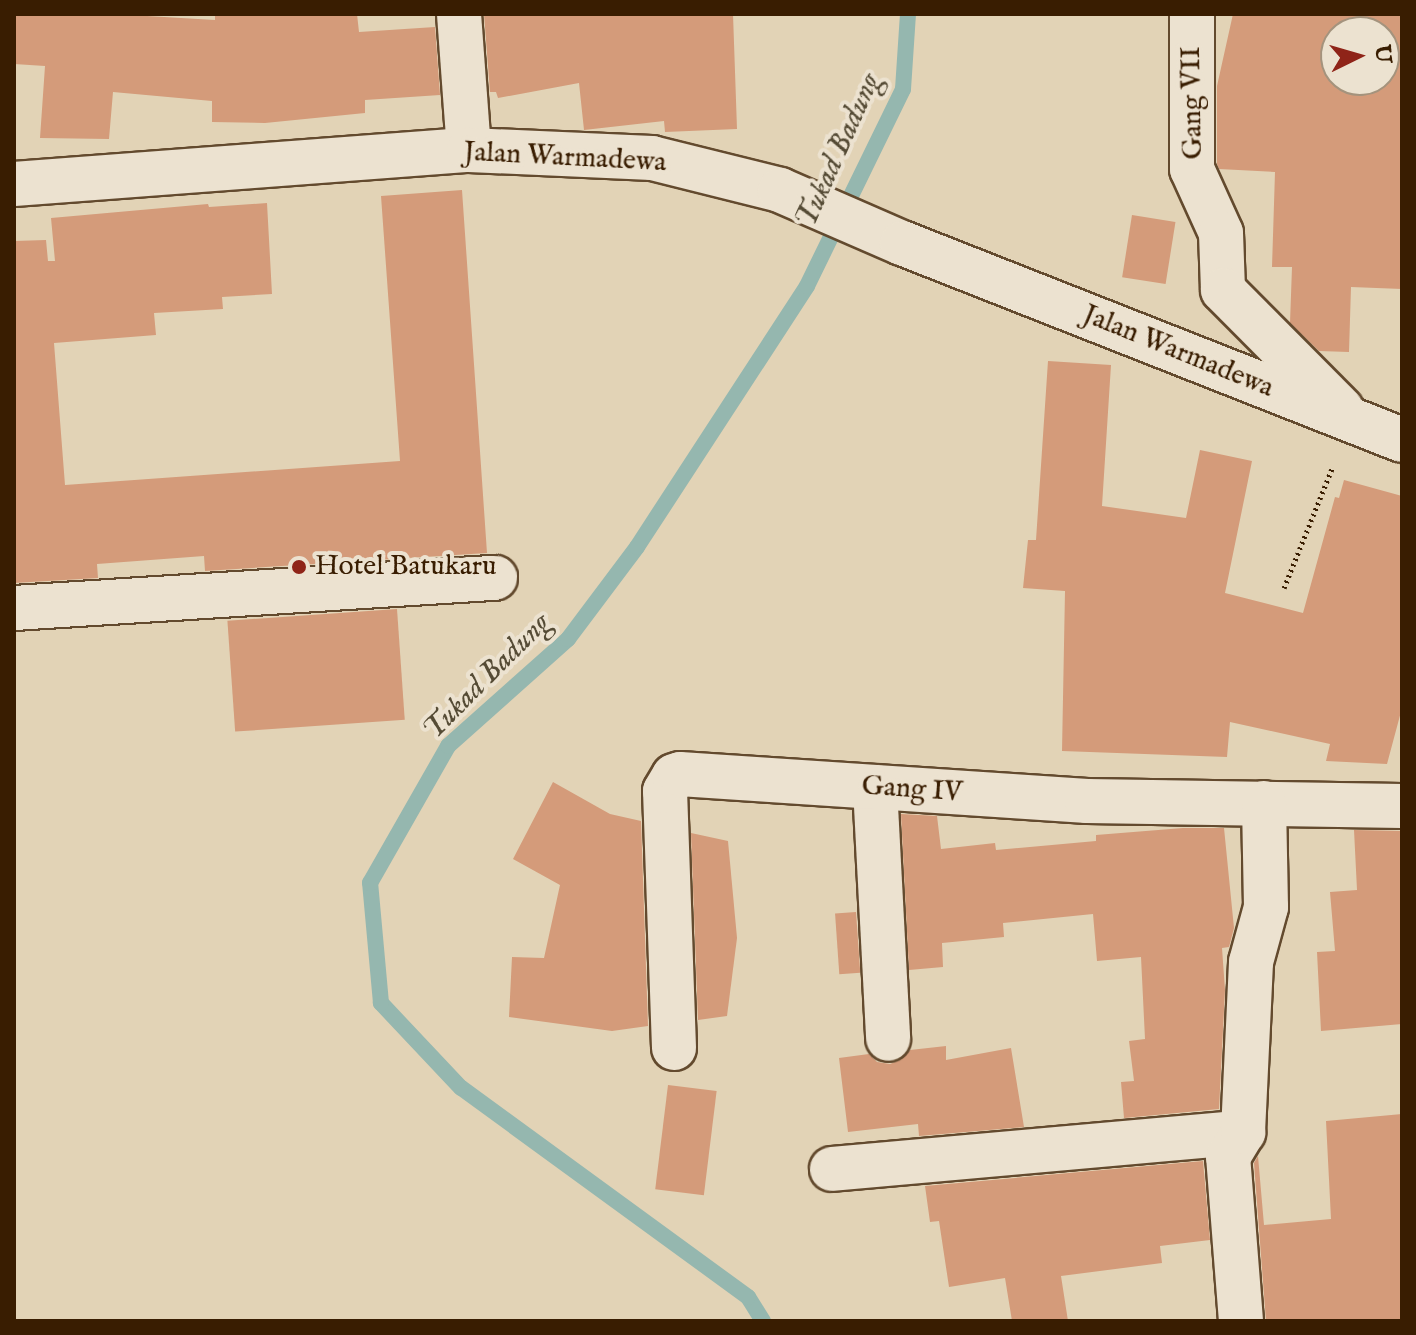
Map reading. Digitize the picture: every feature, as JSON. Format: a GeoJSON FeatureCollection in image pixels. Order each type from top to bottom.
{"type":"FeatureCollection","features":[{"type":"Feature","properties":{"kind":"street"},"geometry":{"type":"LineString","coordinates":[[459,14],[469,150]]}},
{"type":"Feature","properties":{"kind":"street","name":"Gang VII"},"geometry":{"type":"LineString","coordinates":[[1192,14],[1192,169],[1221,233],[1223,290],[1353,421]]}},
{"type":"Feature","properties":{"kind":"street","name":"Jalan Warmadewa"},"geometry":{"type":"LineString","coordinates":[[14,184],[469,150],[652,158],[780,190],[902,243],[1402,440]]}},
{"type":"Feature","properties":{"kind":"street"},"geometry":{"type":"LineString","coordinates":[[14,608],[495,578]]}},
{"type":"Feature","properties":{"kind":"street","name":"Gang IV"},"geometry":{"type":"LineString","coordinates":[[674,1048],[665,791],[674,776],[1087,801],[1264,803],[1399,795]]}},
{"type":"Feature","properties":{"kind":"street"},"geometry":{"type":"LineString","coordinates":[[875,787],[888,1039]]}},
{"type":"Feature","properties":{"kind":"street"},"geometry":{"type":"LineString","coordinates":[[1241,1321],[1228,1157],[1243,1132],[1251,962],[1266,907],[1264,803]]}},
{"type":"Feature","properties":{"kind":"street"},"geometry":{"type":"LineString","coordinates":[[832,1169],[1243,1132]]}},
{"type":"Feature","properties":{"kind":"path"},"geometry":{"type":"LineString","coordinates":[[1284,588],[1307,525],[1353,421]]}},
{"type":"Feature","properties":{"kind":"building"},"geometry":{"type":"Polygon","coordinates":[[[14,14],[113,14],[215,20],[215,14],[357,14],[359,32],[435,27],[440,95],[365,100],[365,113],[265,123],[212,122],[212,101],[113,92],[109,139],[40,138],[45,66],[14,64],[14,14]]]}},
{"type":"Feature","properties":{"kind":"building"},"geometry":{"type":"Polygon","coordinates":[[[484,14],[733,14],[737,129],[665,132],[664,121],[584,130],[579,83],[498,98],[496,92],[490,92],[484,14]]]}},
{"type":"Feature","properties":{"kind":"building"},"geometry":{"type":"Polygon","coordinates":[[[1233,14],[1402,14],[1402,289],[1351,287],[1349,352],[1319,351],[1290,323],[1292,267],[1272,267],[1275,172],[1219,169],[1217,86],[1233,14]]]}},
{"type":"Feature","properties":{"kind":"building"},"geometry":{"type":"Polygon","coordinates":[[[462,190],[487,553],[205,571],[204,556],[97,564],[98,578],[14,583],[14,241],[46,240],[48,261],[55,261],[51,218],[208,204],[209,207],[267,203],[272,294],[222,297],[223,309],[154,313],[156,335],[54,343],[65,485],[400,461],[381,196],[462,190]]]}},
{"type":"Feature","properties":{"kind":"building"},"geometry":{"type":"Polygon","coordinates":[[[1132,215],[1175,222],[1166,284],[1122,277],[1132,215]]]}},
{"type":"Feature","properties":{"kind":"building"},"geometry":{"type":"Polygon","coordinates":[[[1048,361],[1111,365],[1102,506],[1186,518],[1200,450],[1252,461],[1225,593],[1303,613],[1335,497],[1339,498],[1344,480],[1402,496],[1402,708],[1387,764],[1326,761],[1330,744],[1230,722],[1227,757],[1062,751],[1065,591],[1023,588],[1028,540],[1036,540],[1048,361]]]}},
{"type":"Feature","properties":{"kind":"building"},"geometry":{"type":"Polygon","coordinates":[[[397,609],[405,720],[235,732],[227,621],[397,609]]]}},
{"type":"Feature","properties":{"kind":"building"},"geometry":{"type":"Polygon","coordinates":[[[553,782],[610,814],[641,821],[648,1026],[612,1031],[509,1017],[512,957],[544,958],[560,885],[513,859],[553,782]]]}},
{"type":"Feature","properties":{"kind":"building"},"geometry":{"type":"Polygon","coordinates":[[[901,814],[937,816],[941,849],[995,843],[996,850],[1096,841],[1096,835],[1224,828],[1234,928],[1229,947],[1222,948],[1225,990],[1219,1109],[1124,1118],[1121,1082],[1134,1081],[1129,1041],[1145,1039],[1141,957],[1097,961],[1093,914],[1003,923],[1004,937],[942,943],[943,967],[909,970],[901,814]]]}},
{"type":"Feature","properties":{"kind":"building"},"geometry":{"type":"Polygon","coordinates":[[[1354,830],[1402,831],[1402,1024],[1321,1031],[1317,952],[1335,951],[1330,892],[1357,890],[1354,830]]]}},
{"type":"Feature","properties":{"kind":"building"},"geometry":{"type":"Polygon","coordinates":[[[691,833],[728,841],[737,938],[727,1016],[698,1020],[691,833]]]}},
{"type":"Feature","properties":{"kind":"building"},"geometry":{"type":"Polygon","coordinates":[[[856,912],[860,973],[839,974],[835,913],[856,912]]]}},
{"type":"Feature","properties":{"kind":"building"},"geometry":{"type":"Polygon","coordinates":[[[946,1046],[946,1060],[1011,1048],[1024,1127],[919,1136],[918,1124],[848,1132],[839,1058],[869,1054],[877,1062],[890,1064],[902,1059],[910,1050],[946,1046]]]}},
{"type":"Feature","properties":{"kind":"building"},"geometry":{"type":"Polygon","coordinates":[[[668,1085],[717,1091],[704,1195],[655,1189],[668,1085]]]}},
{"type":"Feature","properties":{"kind":"building"},"geometry":{"type":"Polygon","coordinates":[[[1402,1114],[1402,1321],[1266,1321],[1254,1163],[1258,1156],[1264,1225],[1331,1219],[1326,1121],[1402,1114]]]}},
{"type":"Feature","properties":{"kind":"building"},"geometry":{"type":"Polygon","coordinates":[[[1203,1161],[1210,1240],[1160,1246],[1162,1263],[1061,1276],[1068,1321],[1012,1321],[1005,1278],[949,1287],[939,1221],[930,1222],[925,1186],[1203,1161]]]}},
{"type":"Feature","properties":{"kind":"waterway","name":"Tukad Badung"},"geometry":{"type":"LineString","coordinates":[[763,1321],[748,1297],[461,1088],[381,1003],[370,883],[448,746],[568,639],[637,547],[807,286],[903,89],[908,14]]}},
{"type":"Feature","properties":{"kind":"place","name":"Hotel Batukaru"},"geometry":{"type":"Point","coordinates":[299,567]}}]}
